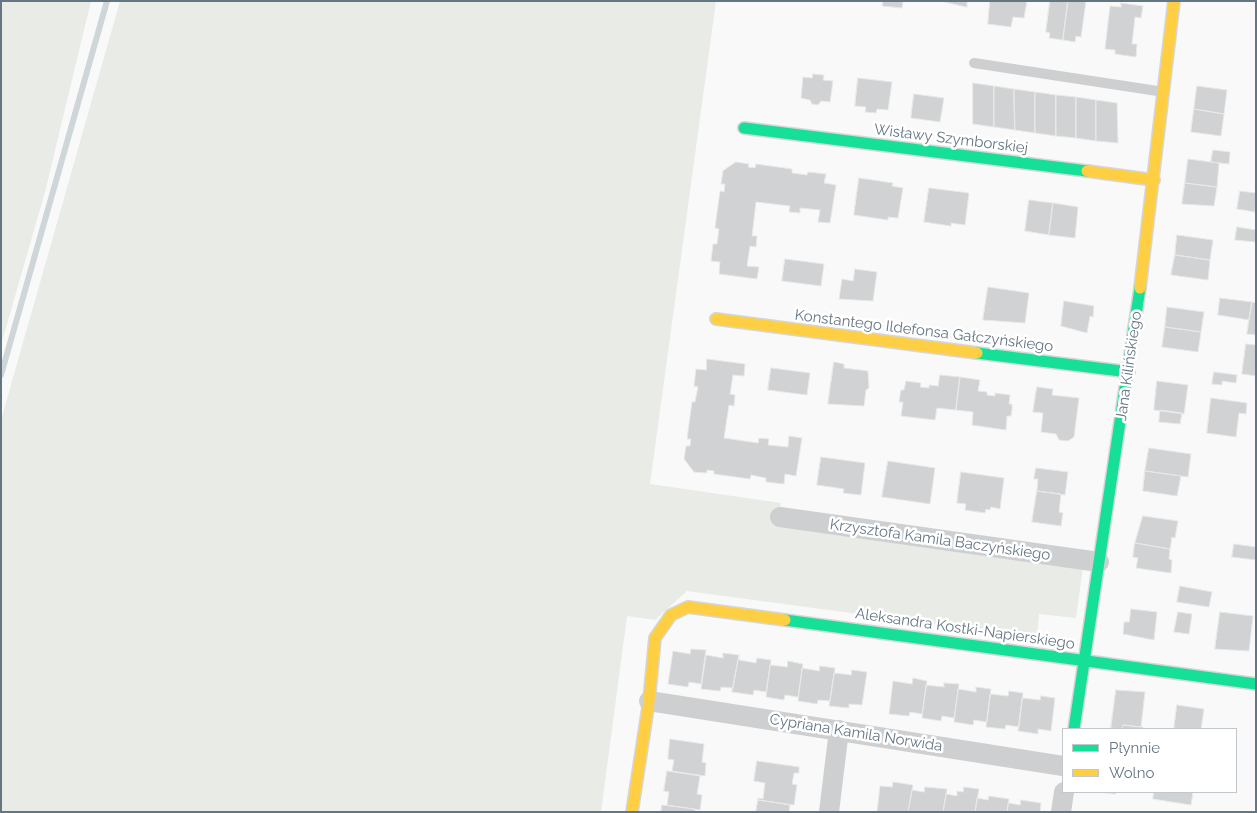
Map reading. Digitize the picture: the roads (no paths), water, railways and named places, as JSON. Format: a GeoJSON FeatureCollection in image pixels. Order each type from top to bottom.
{"type":"FeatureCollection","features":[{"type":"Feature","properties":{"kind":"street","name":"Jana Kilińskiego"},"geometry":{"type":"LineString","coordinates":[[1074,728],[1129,372],[1154,180],[1174,1]]}},
{"type":"Feature","properties":{"kind":"street","name":"Wisławy Szymborskiej"},"geometry":{"type":"LineString","coordinates":[[744,128],[1154,180]]}},
{"type":"Feature","properties":{"kind":"street","name":"Konstantego Ildefonsa Gałczyńskiego"},"geometry":{"type":"LineString","coordinates":[[716,319],[1129,372]]}},
{"type":"Feature","properties":{"kind":"street","name":"Krzysztofa Kamila Baczyńskiego"},"geometry":{"type":"LineString","coordinates":[[780,517],[1099,562]]}},
{"type":"Feature","properties":{"kind":"street","name":"Aleksandra Kostki-Napierskiego"},"geometry":{"type":"LineString","coordinates":[[649,701],[656,638],[671,615],[688,607],[1256,684]]}},
{"type":"Feature","properties":{"kind":"street","name":"Cypriana Kamila Norwida"},"geometry":{"type":"LineString","coordinates":[[649,701],[1062,766]]}},
{"type":"Feature","properties":{"kind":"street"},"geometry":{"type":"LineString","coordinates":[[632,812],[649,701]]}},
{"type":"Feature","properties":{"kind":"street"},"geometry":{"type":"LineString","coordinates":[[829,812],[839,730]]}},
{"type":"Feature","properties":{"kind":"street"},"geometry":{"type":"LineString","coordinates":[[1061,812],[1064,793]]}},
{"type":"Feature","properties":{"kind":"lane"},"geometry":{"type":"LineString","coordinates":[[974,63],[1164,92]]}},
{"type":"Feature","properties":{"kind":"waterway"},"geometry":{"type":"LineString","coordinates":[[1,375],[107,1]]}}]}
